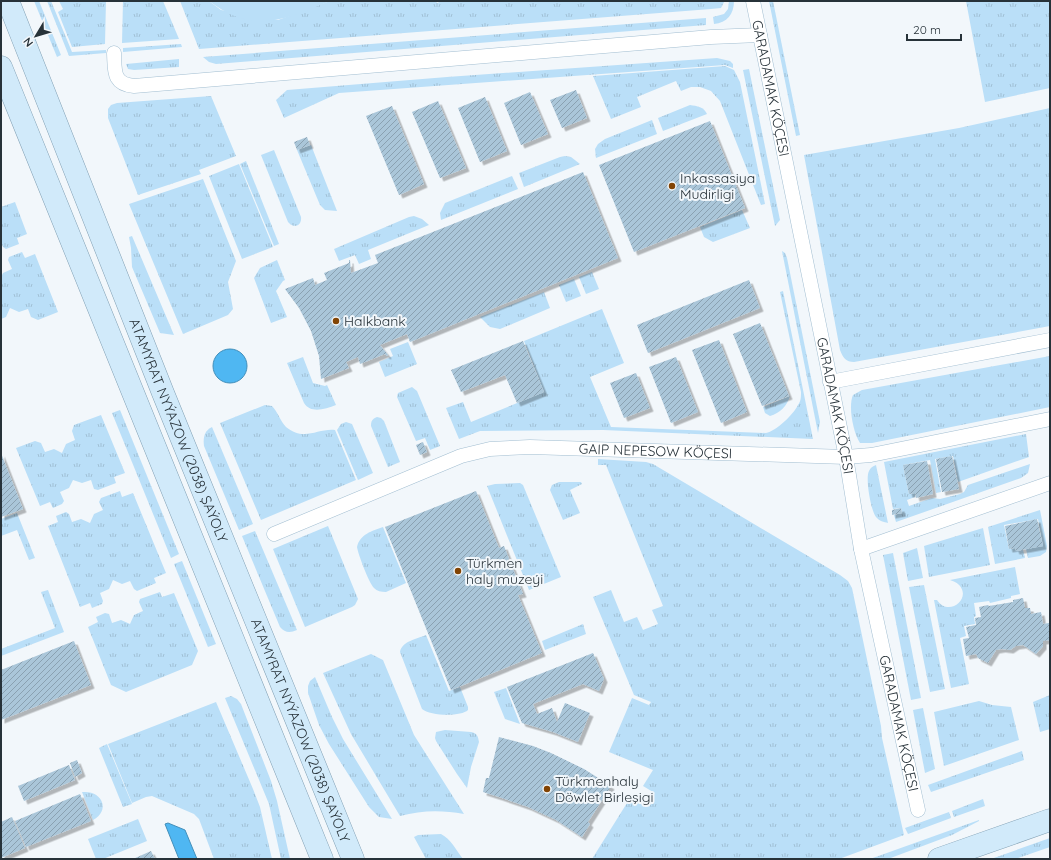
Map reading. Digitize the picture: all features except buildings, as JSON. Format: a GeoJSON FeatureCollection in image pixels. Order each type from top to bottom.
{"type":"FeatureCollection","features":[{"type":"Feature","properties":{"kind":"main road","name":"ATAMYRAT NYÝAZOW (2038) ŞAÝOLY"},"geometry":{"type":"LineString","coordinates":[[8,1],[163,393],[350,852]]}},
{"type":"Feature","properties":{"kind":"main road"},"geometry":{"type":"LineString","coordinates":[[15,1],[20,31]]}},
{"type":"Feature","properties":{"kind":"main road","name":"ATAMYRAT NYÝAZOW (2038) ŞAÝOLY"},"geometry":{"type":"LineString","coordinates":[[1,67],[322,859]]}},
{"type":"Feature","properties":{"kind":"main road"},"geometry":{"type":"LineString","coordinates":[[939,859],[1050,820]]}},
{"type":"Feature","properties":{"kind":"main road"},"geometry":{"type":"LineString","coordinates":[[350,852],[367,859]]}},
{"type":"Feature","properties":{"kind":"street","name":"GARADAMAK KÖÇESI"},"geometry":{"type":"LineString","coordinates":[[753,1],[846,457],[861,549],[918,810]]}},
{"type":"Feature","properties":{"kind":"street"},"geometry":{"type":"LineString","coordinates":[[114,53],[115,73],[120,82],[124,85],[134,86],[711,37],[760,35]]}},
{"type":"Feature","properties":{"kind":"street"},"geometry":{"type":"LineString","coordinates":[[830,382],[1050,340]]}},
{"type":"Feature","properties":{"kind":"street","name":"GAIP NEPESOW KÖÇESI"},"geometry":{"type":"LineString","coordinates":[[274,534],[462,456],[490,449],[530,447],[846,457],[878,454],[1050,419]]}},
{"type":"Feature","properties":{"kind":"street"},"geometry":{"type":"LineString","coordinates":[[861,549],[1050,483]]}},
{"type":"Feature","properties":{"kind":"green space"},"geometry":{"type":"Polygon","coordinates":[[[34,1],[39,1],[61,55],[57,57],[34,1]]]}},
{"type":"Feature","properties":{"kind":"green space"},"geometry":{"type":"Polygon","coordinates":[[[47,1],[51,1],[72,52],[106,50],[106,53],[69,56],[47,1]]]}},
{"type":"Feature","properties":{"kind":"green space"},"geometry":{"type":"Polygon","coordinates":[[[59,1],[106,1],[105,44],[72,47],[58,12],[63,9],[59,1]]]}},
{"type":"Feature","properties":{"kind":"green space"},"geometry":{"type":"Polygon","coordinates":[[[123,1],[163,1],[179,39],[122,43],[123,1]]]}},
{"type":"Feature","properties":{"kind":"green space"},"geometry":{"type":"Polygon","coordinates":[[[180,1],[209,1],[221,10],[278,20],[330,1],[436,1],[437,3],[442,1],[724,2],[721,8],[711,9],[199,49],[180,1]]]}},
{"type":"Feature","properties":{"kind":"green space"},"geometry":{"type":"Polygon","coordinates":[[[209,1],[330,1],[298,14],[283,18],[269,21],[255,21],[240,18],[225,12],[209,1]]]}},
{"type":"Feature","properties":{"kind":"green space"},"geometry":{"type":"Polygon","coordinates":[[[729,1],[734,1],[731,14],[723,22],[714,24],[713,17],[724,14],[728,9],[729,1]]]}},
{"type":"Feature","properties":{"kind":"green space"},"geometry":{"type":"Polygon","coordinates":[[[769,1],[773,1],[800,135],[796,136],[769,1]]]}},
{"type":"Feature","properties":{"kind":"green space"},"geometry":{"type":"Polygon","coordinates":[[[966,1],[1050,1],[1050,88],[985,102],[966,1]]]}},
{"type":"Feature","properties":{"kind":"green space"},"geometry":{"type":"Polygon","coordinates":[[[706,18],[706,25],[216,64],[209,62],[203,57],[706,18]]]}},
{"type":"Feature","properties":{"kind":"green space"},"geometry":{"type":"Polygon","coordinates":[[[181,44],[182,47],[123,52],[123,48],[181,44]]]}},
{"type":"Feature","properties":{"kind":"green space"},"geometry":{"type":"Polygon","coordinates":[[[717,58],[730,61],[733,64],[733,68],[725,65],[339,93],[284,118],[276,100],[287,90],[717,58]]]}},
{"type":"Feature","properties":{"kind":"green space"},"geometry":{"type":"Polygon","coordinates":[[[179,59],[179,67],[134,70],[128,69],[126,64],[179,59]]]}},
{"type":"Feature","properties":{"kind":"green space"},"geometry":{"type":"Polygon","coordinates":[[[725,66],[734,70],[740,82],[765,204],[761,205],[720,101],[711,91],[700,87],[691,87],[681,91],[676,81],[637,97],[641,107],[611,119],[593,76],[725,66]]]}},
{"type":"Feature","properties":{"kind":"green space"},"geometry":{"type":"Polygon","coordinates":[[[749,69],[780,220],[775,226],[743,70],[749,69]]]}},
{"type":"Feature","properties":{"kind":"green space"},"geometry":{"type":"Polygon","coordinates":[[[211,96],[236,156],[199,170],[201,174],[138,195],[108,118],[108,109],[111,105],[117,103],[211,96]]]}},
{"type":"Feature","properties":{"kind":"green space"},"geometry":{"type":"Polygon","coordinates":[[[690,105],[702,108],[707,114],[663,131],[658,118],[690,105]]]}},
{"type":"Feature","properties":{"kind":"green space"},"geometry":{"type":"Polygon","coordinates":[[[1050,108],[1050,326],[854,362],[845,359],[840,350],[804,155],[959,128],[1050,108]]]}},
{"type":"Feature","properties":{"kind":"green space"},"geometry":{"type":"Polygon","coordinates":[[[652,120],[657,134],[596,158],[595,149],[598,144],[605,139],[652,120]]]}},
{"type":"Feature","properties":{"kind":"green space"},"geometry":{"type":"Polygon","coordinates":[[[311,145],[337,211],[325,210],[320,205],[297,150],[311,145]]]}},
{"type":"Feature","properties":{"kind":"green space"},"geometry":{"type":"Polygon","coordinates":[[[274,150],[301,217],[300,223],[297,226],[288,222],[261,155],[274,150]]]}},
{"type":"Feature","properties":{"kind":"green space"},"geometry":{"type":"Polygon","coordinates":[[[565,156],[571,157],[580,164],[524,187],[519,173],[565,156]]]}},
{"type":"Feature","properties":{"kind":"green space"},"geometry":{"type":"Polygon","coordinates":[[[246,161],[279,244],[274,246],[240,164],[246,161]]]}},
{"type":"Feature","properties":{"kind":"green space"},"geometry":{"type":"Polygon","coordinates":[[[239,164],[273,247],[242,259],[209,176],[239,164]]]}},
{"type":"Feature","properties":{"kind":"green space"},"geometry":{"type":"Polygon","coordinates":[[[512,176],[518,189],[441,220],[440,213],[445,203],[512,176]]]}},
{"type":"Feature","properties":{"kind":"green space"},"geometry":{"type":"Polygon","coordinates":[[[203,179],[236,261],[228,282],[233,309],[228,315],[183,334],[129,204],[203,179]]]}},
{"type":"Feature","properties":{"kind":"green space"},"geometry":{"type":"Polygon","coordinates":[[[15,202],[27,234],[17,238],[19,244],[6,249],[3,247],[1,242],[1,207],[15,202]]]}},
{"type":"Feature","properties":{"kind":"green space"},"geometry":{"type":"Polygon","coordinates":[[[742,210],[750,228],[713,242],[704,237],[700,227],[742,210]]]}},
{"type":"Feature","properties":{"kind":"green space"},"geometry":{"type":"Polygon","coordinates":[[[414,216],[422,219],[429,225],[368,250],[371,259],[359,264],[355,255],[339,261],[334,249],[414,216]]]}},
{"type":"Feature","properties":{"kind":"green space"},"geometry":{"type":"Polygon","coordinates":[[[132,236],[174,335],[160,333],[132,267],[129,237],[132,236]]]}},
{"type":"Feature","properties":{"kind":"green space"},"geometry":{"type":"Polygon","coordinates":[[[782,251],[785,253],[787,258],[820,422],[818,433],[782,251]]]}},
{"type":"Feature","properties":{"kind":"green space"},"geometry":{"type":"Polygon","coordinates":[[[22,252],[25,258],[35,254],[58,312],[38,320],[31,317],[28,309],[19,312],[10,308],[6,317],[1,319],[1,277],[3,273],[12,269],[8,260],[9,257],[22,252]]]}},
{"type":"Feature","properties":{"kind":"green space"},"geometry":{"type":"Polygon","coordinates":[[[277,260],[285,280],[276,291],[287,317],[271,323],[254,278],[260,268],[277,260]]]}},
{"type":"Feature","properties":{"kind":"green space"},"geometry":{"type":"Polygon","coordinates":[[[592,272],[599,289],[586,294],[579,277],[592,272]]]}},
{"type":"Feature","properties":{"kind":"green space"},"geometry":{"type":"Polygon","coordinates":[[[574,279],[581,296],[566,302],[559,285],[574,279]]]}},
{"type":"Feature","properties":{"kind":"green space"},"geometry":{"type":"Polygon","coordinates":[[[783,291],[813,439],[603,430],[480,431],[459,439],[446,408],[463,402],[471,422],[544,392],[524,341],[602,309],[624,363],[590,377],[611,427],[770,432],[784,422],[792,413],[801,397],[780,292],[783,291]]]}},
{"type":"Feature","properties":{"kind":"green space"},"geometry":{"type":"Polygon","coordinates":[[[544,292],[550,308],[500,329],[490,327],[480,317],[544,292]]]}},
{"type":"Feature","properties":{"kind":"green space"},"geometry":{"type":"Polygon","coordinates":[[[408,342],[417,364],[385,377],[379,362],[393,356],[390,349],[408,342]]]}},
{"type":"Feature","properties":{"kind":"green space"},"geometry":{"type":"Polygon","coordinates":[[[1050,356],[1050,407],[872,443],[860,443],[857,439],[852,419],[851,406],[853,395],[862,390],[1050,356]]]}},
{"type":"Feature","properties":{"kind":"green space"},"geometry":{"type":"Polygon","coordinates":[[[303,357],[313,383],[325,386],[327,385],[336,405],[314,410],[310,409],[304,403],[287,363],[303,357]]]}},
{"type":"Feature","properties":{"kind":"green space"},"geometry":{"type":"Polygon","coordinates":[[[412,387],[417,391],[440,446],[430,450],[425,438],[416,441],[397,397],[398,393],[412,387]]]}},
{"type":"Feature","properties":{"kind":"green space"},"geometry":{"type":"Polygon","coordinates":[[[790,396],[785,406],[780,411],[770,416],[765,413],[763,407],[790,396]]]}},
{"type":"Feature","properties":{"kind":"green space"},"geometry":{"type":"Polygon","coordinates":[[[265,405],[272,406],[284,425],[299,434],[335,430],[356,480],[261,520],[220,423],[265,405]]]}},
{"type":"Feature","properties":{"kind":"green space"},"geometry":{"type":"Polygon","coordinates":[[[120,410],[179,554],[171,558],[112,413],[120,410]]]}},
{"type":"Feature","properties":{"kind":"green space"},"geometry":{"type":"Polygon","coordinates":[[[101,415],[125,473],[114,477],[116,483],[98,490],[94,489],[91,480],[82,483],[73,480],[69,488],[60,492],[64,501],[62,504],[53,508],[50,502],[40,506],[16,448],[35,441],[41,443],[45,452],[54,449],[62,453],[66,444],[75,440],[72,431],[74,425],[101,415]]]}},
{"type":"Feature","properties":{"kind":"green space"},"geometry":{"type":"Polygon","coordinates":[[[377,417],[384,421],[400,462],[388,467],[371,426],[372,420],[377,417]]]}},
{"type":"Feature","properties":{"kind":"green space"},"geometry":{"type":"Polygon","coordinates":[[[346,422],[352,424],[373,473],[358,480],[337,430],[341,424],[346,422]]]}},
{"type":"Feature","properties":{"kind":"green space"},"geometry":{"type":"Polygon","coordinates":[[[212,427],[253,524],[239,530],[204,446],[205,435],[212,427]]]}},
{"type":"Feature","properties":{"kind":"green space"},"geometry":{"type":"Polygon","coordinates":[[[1026,434],[1029,457],[958,482],[953,456],[935,459],[941,492],[936,493],[930,460],[903,465],[909,494],[915,493],[915,497],[907,500],[909,506],[932,498],[940,499],[960,494],[964,492],[968,485],[1030,464],[1028,473],[1021,478],[896,522],[894,515],[902,513],[901,508],[893,509],[884,462],[1026,434]]]}},
{"type":"Feature","properties":{"kind":"green space"},"geometry":{"type":"Polygon","coordinates":[[[598,459],[646,462],[653,464],[848,581],[852,588],[881,726],[882,738],[904,835],[839,859],[592,859],[632,795],[646,803],[653,792],[643,786],[653,770],[609,752],[632,698],[649,705],[651,702],[634,695],[593,597],[611,590],[624,622],[637,617],[643,630],[658,624],[652,610],[663,606],[606,465],[598,465],[598,459]]]}},
{"type":"Feature","properties":{"kind":"green space"},"geometry":{"type":"Polygon","coordinates":[[[876,465],[888,523],[876,517],[871,502],[868,487],[868,475],[870,469],[876,465]]]}},
{"type":"Feature","properties":{"kind":"green space"},"geometry":{"type":"Polygon","coordinates":[[[559,482],[581,482],[582,484],[570,490],[580,513],[563,520],[550,490],[552,485],[559,482]]]}},
{"type":"Feature","properties":{"kind":"green space"},"geometry":{"type":"Polygon","coordinates":[[[520,483],[523,485],[561,577],[529,590],[487,486],[495,484],[520,483]]]}},
{"type":"Feature","properties":{"kind":"green space"},"geometry":{"type":"Polygon","coordinates":[[[120,491],[122,497],[133,493],[166,573],[154,578],[156,583],[137,591],[134,589],[130,581],[122,584],[113,580],[109,589],[100,593],[103,601],[102,604],[92,608],[90,603],[80,607],[48,526],[58,522],[56,516],[66,512],[69,514],[72,522],[81,519],[90,523],[94,514],[103,510],[99,502],[101,498],[120,491]]]}},
{"type":"Feature","properties":{"kind":"green space"},"geometry":{"type":"Polygon","coordinates":[[[1040,510],[1047,546],[1046,552],[1040,556],[1028,558],[1026,549],[1043,546],[1038,519],[1004,525],[1009,549],[1015,548],[1016,551],[1023,550],[1025,558],[995,564],[988,527],[1040,510]]]}},
{"type":"Feature","properties":{"kind":"green space"},"geometry":{"type":"Polygon","coordinates":[[[17,513],[35,558],[29,560],[17,530],[1,536],[1,519],[17,513]]]}},
{"type":"Feature","properties":{"kind":"green space"},"geometry":{"type":"Polygon","coordinates":[[[328,526],[358,599],[352,607],[305,627],[273,549],[328,526]]]}},
{"type":"Feature","properties":{"kind":"green space"},"geometry":{"type":"Polygon","coordinates":[[[383,527],[406,583],[386,592],[378,591],[372,585],[359,556],[357,547],[364,536],[383,527]]]}},
{"type":"Feature","properties":{"kind":"green space"},"geometry":{"type":"Polygon","coordinates":[[[983,528],[990,565],[929,577],[924,546],[983,528]]]}},
{"type":"Feature","properties":{"kind":"green space"},"geometry":{"type":"Polygon","coordinates":[[[255,531],[297,630],[292,632],[288,632],[280,627],[242,536],[255,531]]]}},
{"type":"Feature","properties":{"kind":"green space"},"geometry":{"type":"Polygon","coordinates":[[[917,548],[923,578],[908,581],[903,553],[917,548]]]}},
{"type":"Feature","properties":{"kind":"green space"},"geometry":{"type":"Polygon","coordinates":[[[893,553],[921,698],[911,700],[883,555],[893,553]]]}},
{"type":"Feature","properties":{"kind":"green space"},"geometry":{"type":"Polygon","coordinates":[[[182,561],[216,644],[208,647],[174,564],[182,561]]]}},
{"type":"Feature","properties":{"kind":"green space"},"geometry":{"type":"Polygon","coordinates":[[[1015,567],[1020,594],[1011,596],[1011,598],[990,603],[989,601],[974,603],[976,616],[974,617],[975,624],[964,626],[966,636],[960,638],[969,684],[951,688],[934,600],[937,600],[942,605],[947,607],[957,605],[963,596],[963,591],[959,585],[950,580],[1015,567]]]}},
{"type":"Feature","properties":{"kind":"green space"},"geometry":{"type":"Polygon","coordinates":[[[924,585],[945,689],[930,692],[909,587],[924,585]]]}},
{"type":"Feature","properties":{"kind":"green space"},"geometry":{"type":"Polygon","coordinates":[[[48,590],[64,632],[1,656],[1,649],[55,628],[41,592],[48,590]]]}},
{"type":"Feature","properties":{"kind":"green space"},"geometry":{"type":"Polygon","coordinates":[[[160,592],[162,597],[174,593],[198,651],[192,665],[126,692],[111,685],[88,627],[98,622],[96,617],[105,613],[109,614],[112,623],[121,620],[130,624],[134,615],[143,611],[139,602],[140,599],[160,592]]]}},
{"type":"Feature","properties":{"kind":"green space"},"geometry":{"type":"Polygon","coordinates":[[[583,624],[586,634],[545,650],[542,641],[583,624]]]}},
{"type":"Feature","properties":{"kind":"green space"},"geometry":{"type":"Polygon","coordinates":[[[426,635],[449,691],[460,687],[468,710],[459,714],[445,715],[432,713],[422,709],[400,652],[401,648],[407,643],[426,635]]]}},
{"type":"Feature","properties":{"kind":"green space"},"geometry":{"type":"Polygon","coordinates":[[[371,654],[383,660],[414,735],[464,814],[432,811],[400,816],[351,734],[323,673],[371,654]]]}},
{"type":"Feature","properties":{"kind":"green space"},"geometry":{"type":"Polygon","coordinates":[[[315,677],[343,739],[392,819],[379,817],[369,807],[329,744],[319,725],[308,693],[310,681],[315,677]]]}},
{"type":"Feature","properties":{"kind":"green space"},"geometry":{"type":"Polygon","coordinates":[[[506,688],[520,724],[505,719],[494,692],[506,688]]]}},
{"type":"Feature","properties":{"kind":"green space"},"geometry":{"type":"Polygon","coordinates":[[[1050,695],[1050,729],[1040,732],[1033,702],[1050,695]]]}},
{"type":"Feature","properties":{"kind":"green space"},"geometry":{"type":"Polygon","coordinates":[[[231,696],[237,699],[241,704],[271,781],[290,859],[281,859],[269,804],[225,698],[231,696]]]}},
{"type":"Feature","properties":{"kind":"green space"},"geometry":{"type":"Polygon","coordinates":[[[979,701],[992,705],[1011,707],[1019,740],[944,766],[934,712],[979,701]]]}},
{"type":"Feature","properties":{"kind":"green space"},"geometry":{"type":"Polygon","coordinates":[[[216,702],[260,807],[272,859],[214,859],[199,819],[194,814],[152,796],[132,803],[108,744],[216,702]]]}},
{"type":"Feature","properties":{"kind":"green space"},"geometry":{"type":"Polygon","coordinates":[[[923,708],[935,769],[925,773],[913,710],[923,708]]]}},
{"type":"Feature","properties":{"kind":"green space"},"geometry":{"type":"Polygon","coordinates":[[[445,730],[471,732],[478,736],[479,742],[471,767],[467,788],[436,741],[436,732],[445,730]]]}},
{"type":"Feature","properties":{"kind":"green space"},"geometry":{"type":"Polygon","coordinates":[[[107,744],[132,804],[123,807],[99,748],[107,744]]]}},
{"type":"Feature","properties":{"kind":"green space"},"geometry":{"type":"Polygon","coordinates":[[[1022,751],[1024,760],[931,792],[928,785],[1022,751]]]}},
{"type":"Feature","properties":{"kind":"green space"},"geometry":{"type":"Polygon","coordinates":[[[82,792],[91,793],[100,798],[103,807],[98,816],[93,820],[82,792]]]}},
{"type":"Feature","properties":{"kind":"green space"},"geometry":{"type":"Polygon","coordinates":[[[983,799],[985,806],[954,817],[952,811],[983,799]]]}},
{"type":"Feature","properties":{"kind":"green space"},"geometry":{"type":"Polygon","coordinates":[[[949,812],[951,818],[908,834],[905,828],[949,812]]]}},
{"type":"Feature","properties":{"kind":"green space"},"geometry":{"type":"Polygon","coordinates":[[[138,819],[147,841],[103,859],[96,859],[88,839],[138,819]]]}},
{"type":"Feature","properties":{"kind":"green space"},"geometry":{"type":"Polygon","coordinates":[[[979,820],[952,835],[888,859],[870,859],[979,820]]]}},
{"type":"Feature","properties":{"kind":"green space"},"geometry":{"type":"Polygon","coordinates":[[[441,834],[451,842],[463,859],[426,859],[414,837],[418,835],[441,834]]]}},
{"type":"Feature","properties":{"kind":"green space"},"geometry":{"type":"Polygon","coordinates":[[[1050,838],[1050,847],[1015,859],[991,859],[1050,838]]]}},
{"type":"Feature","properties":{"kind":"water"},"geometry":{"type":"Polygon","coordinates":[[[227,349],[233,349],[237,350],[244,356],[247,366],[246,373],[240,380],[233,383],[227,383],[223,382],[216,376],[213,369],[213,363],[214,359],[220,352],[227,349]]]}},
{"type":"Feature","properties":{"kind":"water"},"geometry":{"type":"Polygon","coordinates":[[[168,823],[185,830],[197,859],[179,859],[165,824],[168,823]]]}},
{"type":"Feature","properties":{"kind":"place","name":"Inkassasiya Mudirligi"},"geometry":{"type":"Point","coordinates":[672,186]}},
{"type":"Feature","properties":{"kind":"place","name":"Halkbank"},"geometry":{"type":"Point","coordinates":[336,321]}},
{"type":"Feature","properties":{"kind":"place","name":"Türkmen haly muzeýi"},"geometry":{"type":"Point","coordinates":[458,571]}},
{"type":"Feature","properties":{"kind":"place","name":"Türkmenhaly Döwlet Birleşigi"},"geometry":{"type":"Point","coordinates":[547,789]}}]}
